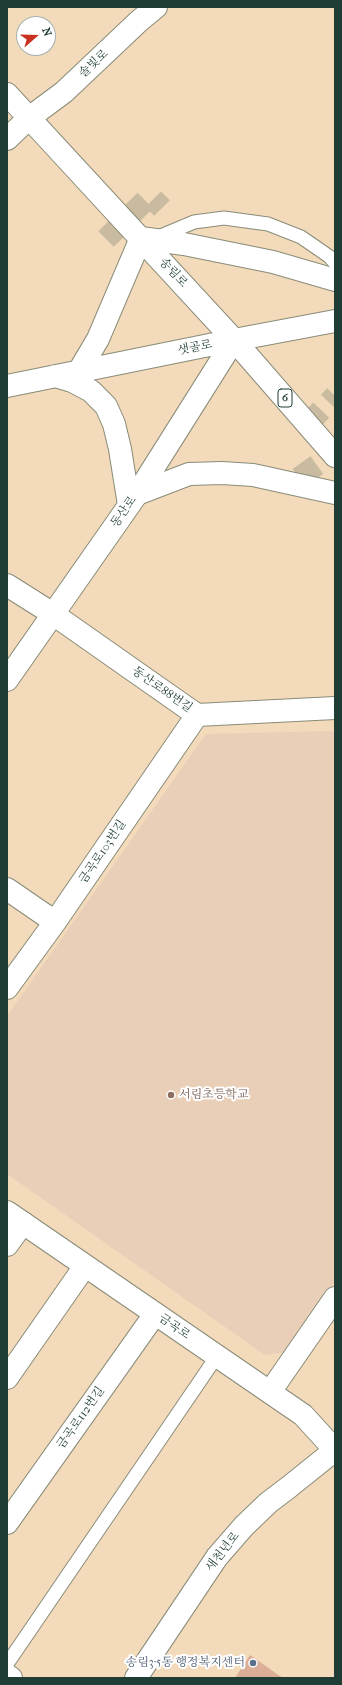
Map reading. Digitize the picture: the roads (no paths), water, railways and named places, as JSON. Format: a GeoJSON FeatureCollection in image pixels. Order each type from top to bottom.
{"type":"FeatureCollection","features":[{"type":"Feature","properties":{"kind":"street","name":"솔빛로"},"geometry":{"type":"LineString","coordinates":[[7,140],[29,118],[64,92],[133,14],[156,7]]}},
{"type":"Feature","properties":{"kind":"street","name":"송림로"},"geometry":{"type":"LineString","coordinates":[[7,94],[146,239],[335,456]]}},
{"type":"Feature","properties":{"kind":"street"},"geometry":{"type":"LineString","coordinates":[[79,371],[98,339],[146,239],[184,244],[273,262],[335,280]]}},
{"type":"Feature","properties":{"kind":"street","name":"샛골로"},"geometry":{"type":"LineString","coordinates":[[7,386],[335,321]]}},
{"type":"Feature","properties":{"kind":"street","name":"동산로"},"geometry":{"type":"LineString","coordinates":[[7,680],[133,500],[234,340]]}},
{"type":"Feature","properties":{"kind":"street","name":"샛골로"},"geometry":{"type":"LineString","coordinates":[[55,376],[72,381],[91,392],[106,406],[114,424],[133,500]]}},
{"type":"Feature","properties":{"kind":"street"},"geometry":{"type":"LineString","coordinates":[[133,500],[189,474],[222,473],[253,475],[335,493]]}},
{"type":"Feature","properties":{"kind":"street","name":"동산로88번길"},"geometry":{"type":"LineString","coordinates":[[7,585],[53,614],[197,715],[335,708]]}},
{"type":"Feature","properties":{"kind":"street","name":"금곡로103번길"},"geometry":{"type":"LineString","coordinates":[[7,988],[55,922],[197,715]]}},
{"type":"Feature","properties":{"kind":"street"},"geometry":{"type":"LineString","coordinates":[[7,889],[55,922]]}},
{"type":"Feature","properties":{"kind":"street"},"geometry":{"type":"LineString","coordinates":[[7,1246],[15,1218]]}},
{"type":"Feature","properties":{"kind":"street","name":"금곡로"},"geometry":{"type":"LineString","coordinates":[[15,1218],[303,1415],[335,1450]]}},
{"type":"Feature","properties":{"kind":"street"},"geometry":{"type":"LineString","coordinates":[[7,1378],[85,1266]]}},
{"type":"Feature","properties":{"kind":"street"},"geometry":{"type":"LineString","coordinates":[[270,1392],[335,1298]]}},
{"type":"Feature","properties":{"kind":"street","name":"금곡로112번길"},"geometry":{"type":"LineString","coordinates":[[7,1523],[155,1314]]}},
{"type":"Feature","properties":{"kind":"street","name":"새천년로"},"geometry":{"type":"LineString","coordinates":[[136,1678],[217,1557],[239,1531],[268,1503],[335,1450]]}},
{"type":"Feature","properties":{"kind":"street"},"geometry":{"type":"LineString","coordinates":[[7,1675],[11,1678]]}},
{"type":"Feature","properties":{"kind":"lane"},"geometry":{"type":"LineString","coordinates":[[146,239],[194,222],[224,218],[268,224],[300,237],[330,257],[335,263]]}},
{"type":"Feature","properties":{"kind":"lane"},"geometry":{"type":"LineString","coordinates":[[7,1664],[217,1356]]}},
{"type":"Feature","properties":{"kind":"tunnel"},"geometry":{"type":"LineString","coordinates":[[106,239],[150,196],[162,208]]}},
{"type":"Feature","properties":{"kind":"tunnel"},"geometry":{"type":"LineString","coordinates":[[306,426],[335,396]]}},
{"type":"Feature","properties":{"kind":"tunnel"},"geometry":{"type":"LineString","coordinates":[[299,478],[331,455],[335,450]]}},
{"type":"Feature","properties":{"kind":"place","name":"서림초등학교"},"geometry":{"type":"Point","coordinates":[171,1095]}},
{"type":"Feature","properties":{"kind":"place","name":"송림3·5동 행정복지센터"},"geometry":{"type":"Point","coordinates":[253,1663]}}]}
